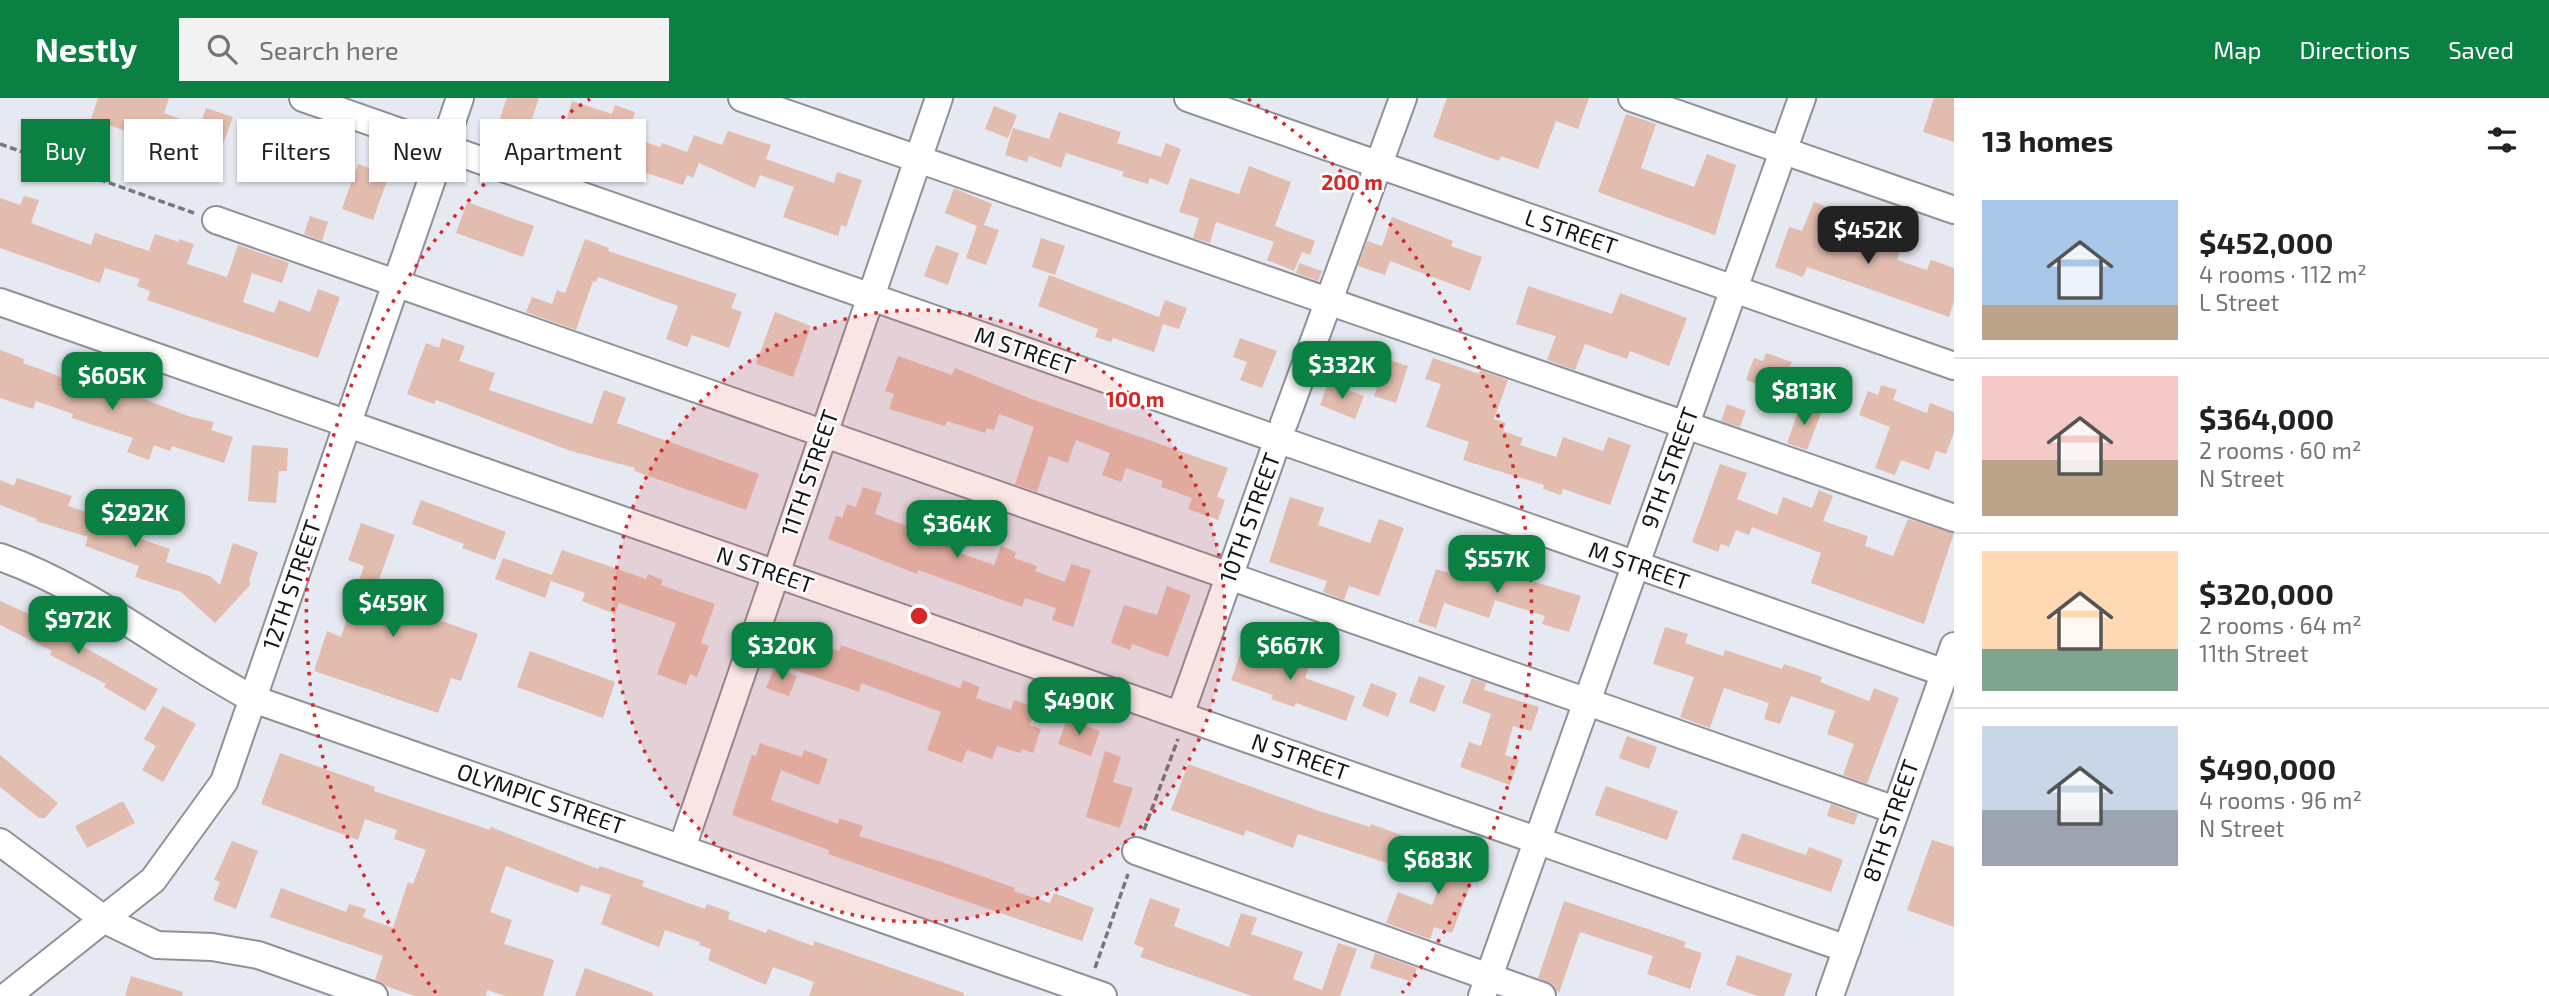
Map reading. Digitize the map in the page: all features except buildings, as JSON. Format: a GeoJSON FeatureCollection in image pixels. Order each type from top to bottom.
{"type":"FeatureCollection","features":[{"type":"Feature","properties":{"kind":"street","name":"M STREET"},"geometry":{"type":"LineString","coordinates":[[303,98],[369,121]]}},
{"type":"Feature","properties":{"kind":"street","name":"12TH STREET"},"geometry":{"type":"LineString","coordinates":[[453,119],[460,98]]}},
{"type":"Feature","properties":{"kind":"street"},"geometry":{"type":"LineString","coordinates":[[742,98],[1954,518]]}},
{"type":"Feature","properties":{"kind":"street","name":"11TH STREET"},"geometry":{"type":"LineString","coordinates":[[681,849],[939,98]]}},
{"type":"Feature","properties":{"kind":"street","name":"L STREET"},"geometry":{"type":"LineString","coordinates":[[1188,98],[1954,366]]}},
{"type":"Feature","properties":{"kind":"street","name":"10TH STREET"},"geometry":{"type":"LineString","coordinates":[[1180,715],[1403,98]]}},
{"type":"Feature","properties":{"kind":"street"},"geometry":{"type":"LineString","coordinates":[[1632,98],[1954,210]]}},
{"type":"Feature","properties":{"kind":"street","name":"9TH STREET"},"geometry":{"type":"LineString","coordinates":[[1485,986],[1802,98]]}},
{"type":"Feature","properties":{"kind":"street","name":"M STREET"},"geometry":{"type":"LineString","coordinates":[[466,155],[870,296],[1281,431],[1636,565],[1945,673]]}},
{"type":"Feature","properties":{"kind":"street","name":"12TH STREET"},"geometry":{"type":"LineString","coordinates":[[7,996],[153,880],[224,782],[431,182]]}},
{"type":"Feature","properties":{"kind":"street"},"geometry":{"type":"LineString","coordinates":[[216,220],[1895,810]]}},
{"type":"Feature","properties":{"kind":"street","name":"N STREET"},"geometry":{"type":"LineString","coordinates":[[0,302],[1847,949]]}},
{"type":"Feature","properties":{"kind":"street","name":"OLYMPIC STREET"},"geometry":{"type":"LineString","coordinates":[[0,557],[40,571],[91,598],[220,682],[253,699],[681,849],[1068,990],[1103,996]]}},
{"type":"Feature","properties":{"kind":"street","name":"8TH STREET"},"geometry":{"type":"LineString","coordinates":[[1830,996],[1954,646]]}},
{"type":"Feature","properties":{"kind":"street"},"geometry":{"type":"LineString","coordinates":[[0,842],[105,920],[157,945],[212,947],[258,955],[374,996]]}},
{"type":"Feature","properties":{"kind":"street"},"geometry":{"type":"LineString","coordinates":[[1136,851],[1485,986],[1542,996]]}},
{"type":"Feature","properties":{"kind":"path"},"geometry":{"type":"LineString","coordinates":[[0,144],[216,220]]}}]}
